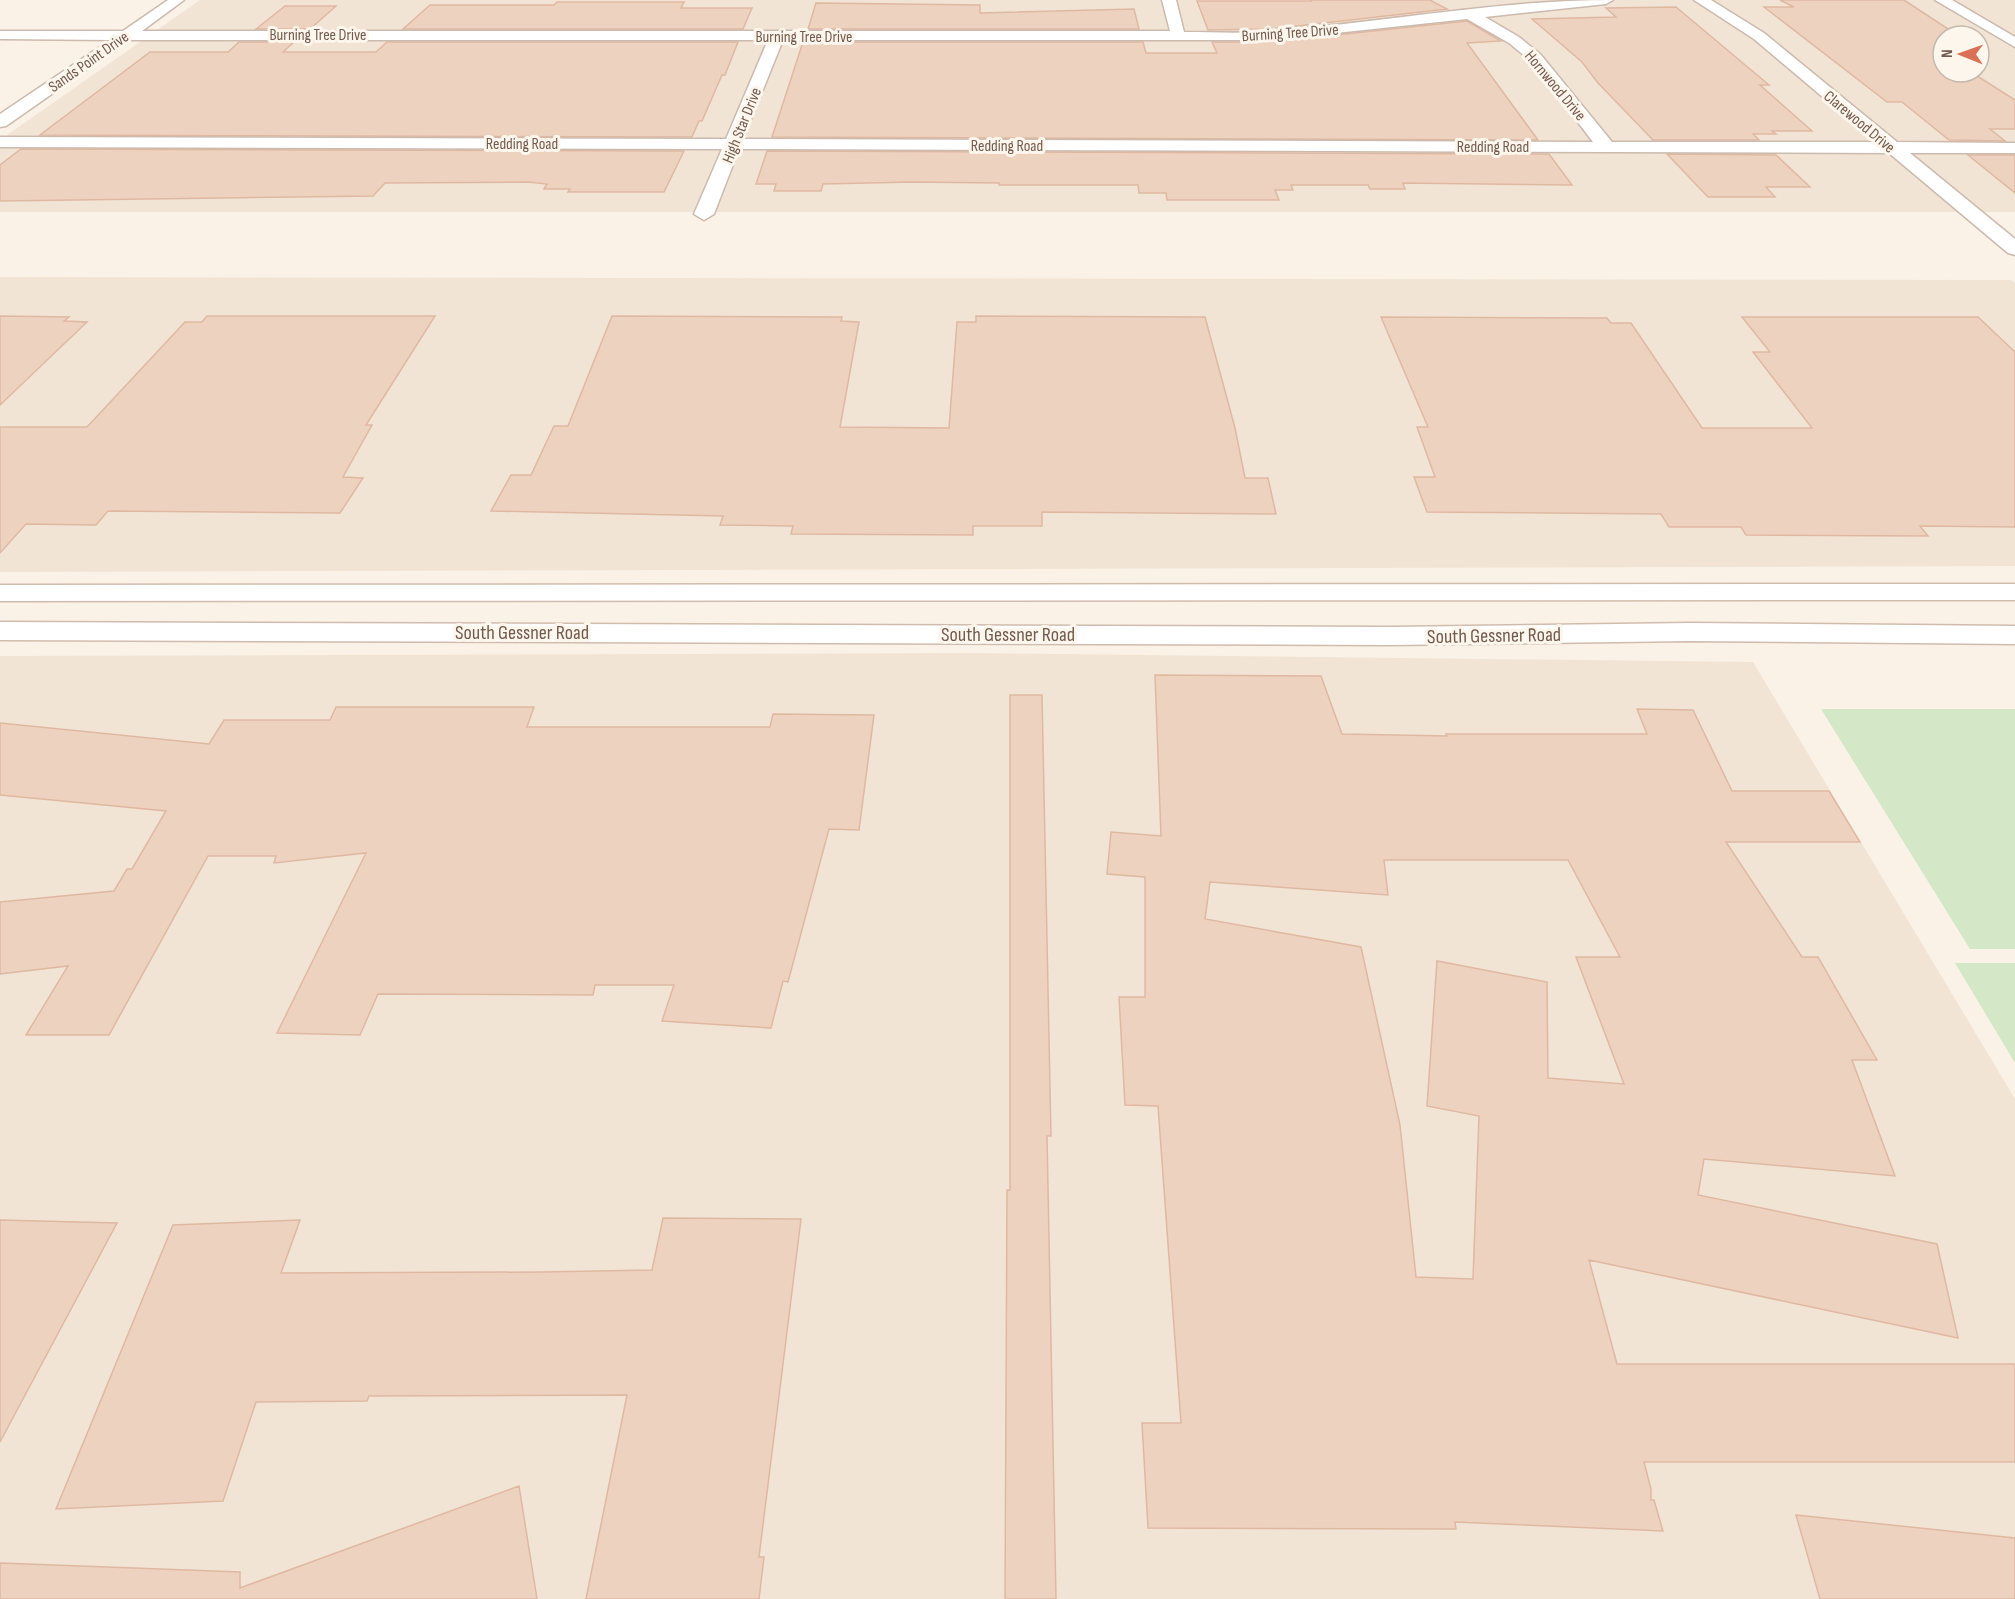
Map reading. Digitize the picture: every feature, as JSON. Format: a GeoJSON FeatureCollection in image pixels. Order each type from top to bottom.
{"type":"FeatureCollection","features":[{"type":"Feature","properties":{"kind":"street","name":"Sands Point Drive"},"geometry":{"type":"LineString","coordinates":[[0,122],[177,0]]}},
{"type":"Feature","properties":{"kind":"street"},"geometry":{"type":"LineString","coordinates":[[1169,0],[1178,36]]}},
{"type":"Feature","properties":{"kind":"street","name":"Burning Tree Drive"},"geometry":{"type":"LineString","coordinates":[[0,35],[1178,36],[1304,34],[1467,13],[1606,0]]}},
{"type":"Feature","properties":{"kind":"street","name":"Clarewood Drive"},"geometry":{"type":"LineString","coordinates":[[1701,0],[1759,36],[2015,249]]}},
{"type":"Feature","properties":{"kind":"street"},"geometry":{"type":"LineString","coordinates":[[1942,0],[2015,44]]}},
{"type":"Feature","properties":{"kind":"street","name":"Hornwood Drive"},"geometry":{"type":"LineString","coordinates":[[1467,13],[1514,40],[1536,58],[1606,146]]}},
{"type":"Feature","properties":{"kind":"street","name":"High Star Drive"},"geometry":{"type":"LineString","coordinates":[[705,213],[777,36]]}},
{"type":"Feature","properties":{"kind":"street","name":"Redding Road"},"geometry":{"type":"LineString","coordinates":[[0,142],[2015,148]]}},
{"type":"Feature","properties":{"kind":"street"},"geometry":{"type":"LineString","coordinates":[[1456,591],[1473,636]]}},
{"type":"Feature","properties":{"kind":"street"},"geometry":{"type":"LineString","coordinates":[[1910,591],[1941,635]]}},
{"type":"Feature","properties":{"kind":"street","name":"South Gessner Road"},"geometry":{"type":"LineString","coordinates":[[0,592],[2015,591]]}},
{"type":"Feature","properties":{"kind":"street"},"geometry":{"type":"LineString","coordinates":[[1010,634],[1014,592]]}},
{"type":"Feature","properties":{"kind":"street"},"geometry":{"type":"LineString","coordinates":[[536,632],[552,593]]}},
{"type":"Feature","properties":{"kind":"street","name":"South Gessner Road"},"geometry":{"type":"LineString","coordinates":[[0,631],[1473,636],[1690,632],[2015,635]]}},
{"type":"Feature","properties":{"kind":"shaded area"},"geometry":{"type":"Polygon","coordinates":[[[200,0],[2015,0],[2015,212],[0,212],[0,140],[200,0]]]}},
{"type":"Feature","properties":{"kind":"shaded area"},"geometry":{"type":"Polygon","coordinates":[[[0,277],[2011,280],[2015,283],[2015,566],[0,572],[0,277]]]}},
{"type":"Feature","properties":{"kind":"shaded area"},"geometry":{"type":"Polygon","coordinates":[[[968,653],[1753,662],[2015,1099],[2015,1599],[0,1599],[0,656],[968,653]]]}},
{"type":"Feature","properties":{"kind":"green space"},"geometry":{"type":"Polygon","coordinates":[[[1821,709],[2015,709],[2015,949],[1970,949],[1821,709]]]}},
{"type":"Feature","properties":{"kind":"green space"},"geometry":{"type":"Polygon","coordinates":[[[1955,963],[2015,963],[2015,1063],[1955,963]]]}},
{"type":"Feature","properties":{"kind":"building"},"geometry":{"type":"Polygon","coordinates":[[[1310,0],[1430,0],[1447,9],[1271,29],[1208,30],[1197,1],[1312,1],[1310,0]]]}},
{"type":"Feature","properties":{"kind":"building"},"geometry":{"type":"Polygon","coordinates":[[[1780,0],[1904,0],[1941,24],[1931,24],[1931,84],[1990,84],[2015,100],[2015,129],[1990,129],[2005,141],[1949,140],[1902,102],[1887,102],[1764,7],[1794,7],[1780,0]]]}},
{"type":"Feature","properties":{"kind":"building"},"geometry":{"type":"Polygon","coordinates":[[[557,2],[684,2],[681,8],[752,8],[743,29],[403,29],[430,5],[554,5],[557,2]]]}},
{"type":"Feature","properties":{"kind":"building"},"geometry":{"type":"Polygon","coordinates":[[[816,3],[980,5],[980,13],[1134,9],[1139,29],[808,29],[816,3]]]}},
{"type":"Feature","properties":{"kind":"building"},"geometry":{"type":"Polygon","coordinates":[[[285,6],[336,6],[310,29],[256,29],[285,6]]]}},
{"type":"Feature","properties":{"kind":"building"},"geometry":{"type":"Polygon","coordinates":[[[1676,7],[1769,85],[1760,85],[1812,131],[1772,131],[1776,134],[1753,134],[1759,140],[1653,140],[1598,83],[1582,62],[1532,19],[1616,17],[1606,8],[1676,7]]]}},
{"type":"Feature","properties":{"kind":"building"},"geometry":{"type":"Polygon","coordinates":[[[1467,21],[1501,41],[1467,43],[1538,140],[772,137],[803,42],[1143,42],[1146,53],[1217,53],[1212,42],[1269,42],[1467,21]]]}},
{"type":"Feature","properties":{"kind":"building"},"geometry":{"type":"Polygon","coordinates":[[[239,42],[294,42],[283,52],[376,52],[387,42],[738,42],[725,75],[722,75],[702,121],[699,121],[692,137],[40,135],[150,52],[228,52],[239,42]]]}},
{"type":"Feature","properties":{"kind":"building"},"geometry":{"type":"Polygon","coordinates":[[[21,149],[684,151],[664,192],[568,192],[570,189],[544,189],[547,184],[528,182],[385,183],[373,196],[0,201],[0,165],[21,149]]]}},
{"type":"Feature","properties":{"kind":"building"},"geometry":{"type":"Polygon","coordinates":[[[767,151],[1549,154],[1572,185],[1403,183],[1405,189],[1370,189],[1368,185],[1291,185],[1293,190],[1275,190],[1279,200],[1167,200],[1166,193],[1139,193],[1138,185],[999,185],[999,183],[912,182],[823,184],[821,191],[774,191],[776,184],[756,184],[767,151]]]}},
{"type":"Feature","properties":{"kind":"building"},"geometry":{"type":"Polygon","coordinates":[[[1667,154],[1776,155],[1810,187],[1766,187],[1775,197],[1708,197],[1667,154]]]}},
{"type":"Feature","properties":{"kind":"building"},"geometry":{"type":"Polygon","coordinates":[[[1968,155],[2015,155],[2015,193],[1968,155]]]}},
{"type":"Feature","properties":{"kind":"building"},"geometry":{"type":"Polygon","coordinates":[[[0,316],[69,317],[64,321],[87,322],[0,405],[0,316]]]}},
{"type":"Feature","properties":{"kind":"building"},"geometry":{"type":"Polygon","coordinates":[[[207,316],[435,316],[366,425],[372,425],[343,477],[363,478],[340,513],[108,511],[96,525],[26,524],[0,553],[0,427],[87,427],[185,322],[202,322],[207,316]]]}},
{"type":"Feature","properties":{"kind":"building"},"geometry":{"type":"Polygon","coordinates":[[[612,316],[842,317],[841,321],[859,322],[840,427],[949,428],[957,322],[976,322],[976,316],[1205,317],[1235,428],[1245,478],[1268,478],[1276,514],[1042,512],[1042,526],[973,526],[973,535],[791,534],[793,526],[720,525],[723,516],[491,511],[511,475],[531,475],[554,426],[568,426],[612,316]]]}},
{"type":"Feature","properties":{"kind":"building"},"geometry":{"type":"Polygon","coordinates":[[[1381,317],[1607,318],[1611,323],[1631,323],[1702,428],[1812,428],[1753,352],[1770,352],[1742,317],[1978,317],[2015,352],[2015,527],[1920,526],[1928,536],[1746,535],[1741,527],[1669,527],[1661,514],[1427,512],[1414,477],[1435,477],[1417,427],[1428,427],[1381,317]]]}},
{"type":"Feature","properties":{"kind":"building"},"geometry":{"type":"Polygon","coordinates":[[[1155,675],[1321,676],[1342,734],[1447,736],[1446,734],[1647,734],[1637,709],[1693,710],[1732,791],[1829,791],[1860,842],[1726,842],[1802,957],[1818,957],[1877,1060],[1852,1060],[1895,1176],[1704,1159],[1698,1195],[1937,1244],[1958,1338],[1589,1260],[1617,1364],[2015,1364],[2015,1462],[1644,1462],[1651,1489],[1651,1500],[1654,1500],[1663,1531],[1455,1522],[1456,1529],[1148,1528],[1142,1423],[1181,1423],[1158,1106],[1125,1105],[1119,997],[1145,997],[1145,877],[1107,874],[1111,832],[1161,836],[1155,675]],[[1384,860],[1388,895],[1210,882],[1205,919],[1361,947],[1400,1125],[1416,1277],[1473,1279],[1479,1116],[1427,1106],[1437,961],[1547,982],[1548,1078],[1624,1084],[1576,957],[1620,957],[1568,860],[1384,860]]]}},
{"type":"Feature","properties":{"kind":"building"},"geometry":{"type":"Polygon","coordinates":[[[1010,695],[1042,695],[1051,1136],[1047,1136],[1056,1599],[1005,1599],[1007,1190],[1010,1190],[1010,695]]]}},
{"type":"Feature","properties":{"kind":"building"},"geometry":{"type":"Polygon","coordinates":[[[336,707],[534,707],[527,727],[770,727],[773,714],[874,715],[859,830],[829,829],[788,982],[783,981],[771,1028],[662,1021],[674,985],[595,985],[593,995],[378,994],[360,1035],[277,1033],[366,853],[274,863],[276,856],[208,856],[109,1035],[26,1035],[68,966],[0,974],[0,902],[114,891],[127,869],[132,869],[166,811],[0,795],[0,723],[209,744],[224,720],[330,720],[336,707]]]}},
{"type":"Feature","properties":{"kind":"building"},"geometry":{"type":"Polygon","coordinates":[[[663,1218],[801,1219],[759,1557],[764,1557],[759,1599],[586,1599],[627,1395],[369,1396],[367,1401],[256,1402],[223,1501],[56,1509],[173,1225],[300,1220],[281,1273],[542,1272],[652,1270],[663,1218]]]}},
{"type":"Feature","properties":{"kind":"building"},"geometry":{"type":"Polygon","coordinates":[[[0,1220],[117,1223],[0,1442],[0,1220]]]}},
{"type":"Feature","properties":{"kind":"building"},"geometry":{"type":"Polygon","coordinates":[[[519,1486],[537,1599],[0,1599],[0,1563],[240,1572],[240,1588],[519,1486]]]}},
{"type":"Feature","properties":{"kind":"building"},"geometry":{"type":"Polygon","coordinates":[[[1796,1515],[2015,1538],[2015,1599],[1820,1599],[1796,1515]]]}}]}
